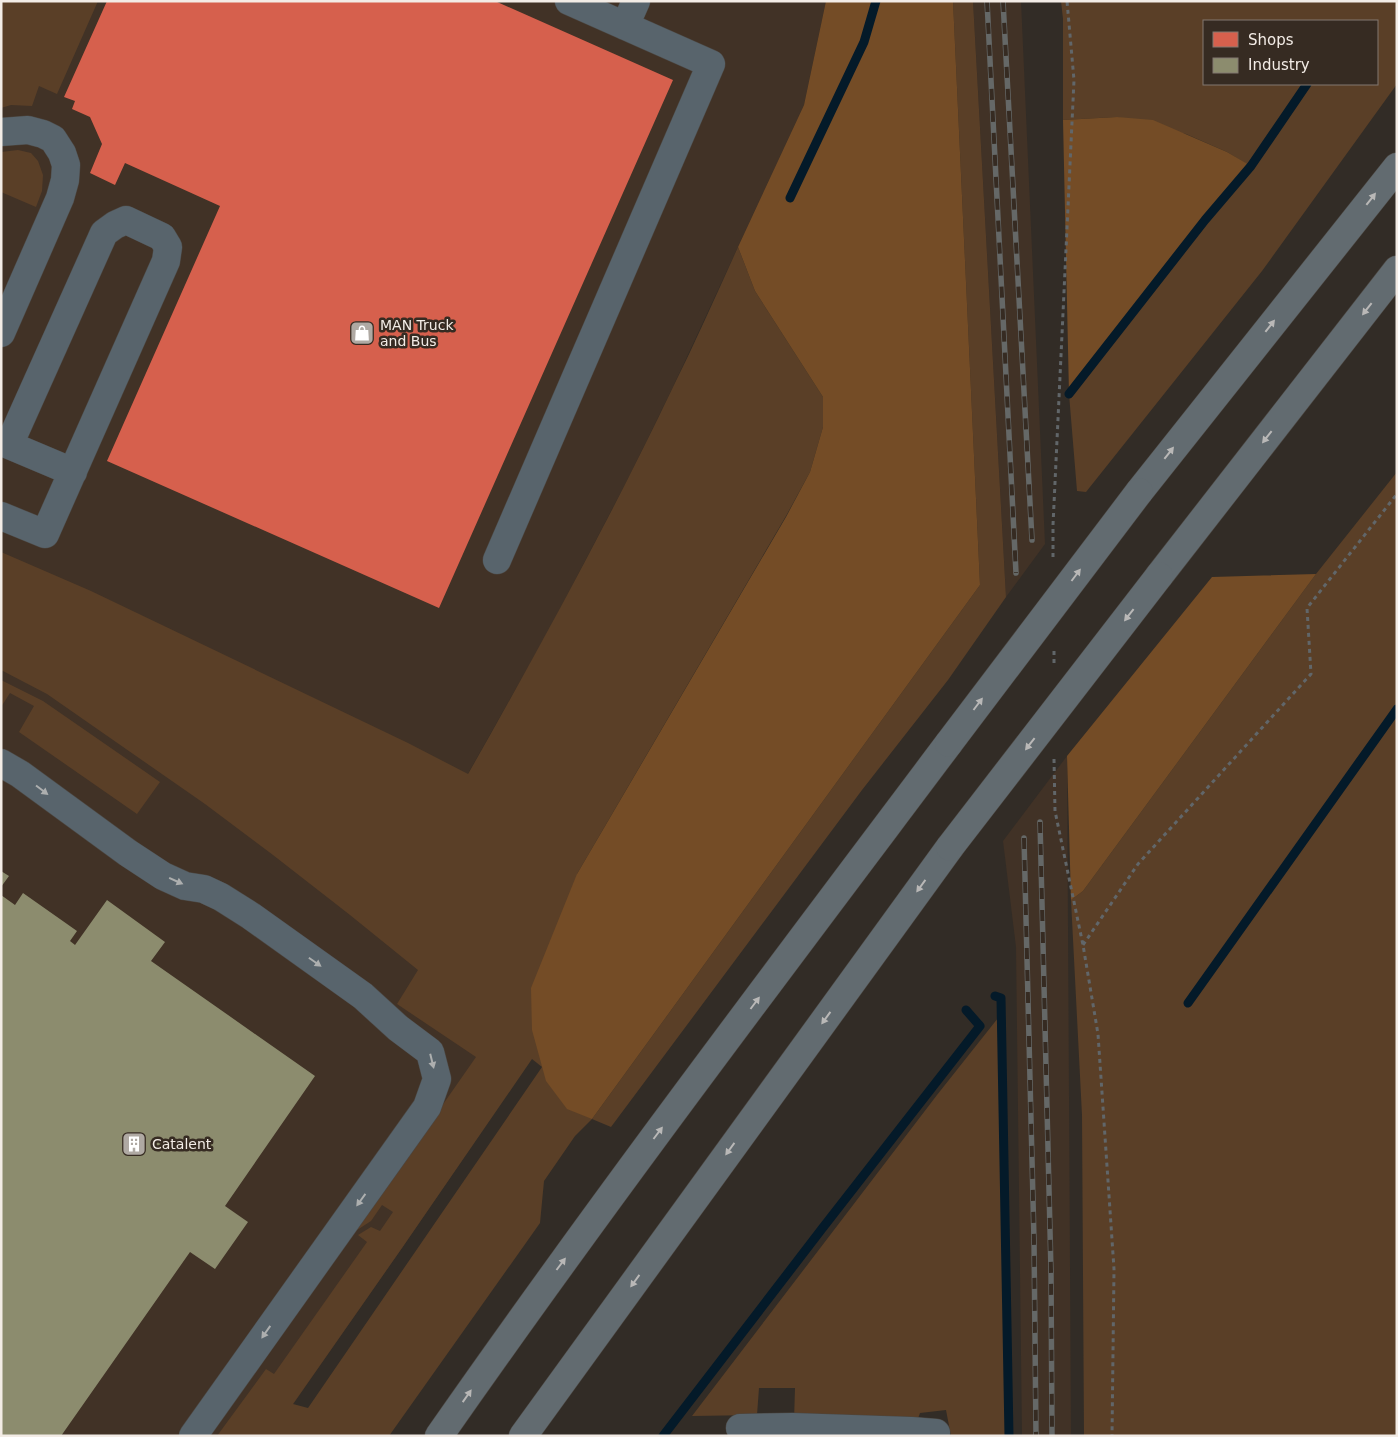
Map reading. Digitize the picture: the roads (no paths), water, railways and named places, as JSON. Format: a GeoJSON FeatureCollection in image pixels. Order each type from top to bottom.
{"type":"FeatureCollection","features":[{"type":"Feature","properties":{"kind":"highway"},"geometry":{"type":"LineString","coordinates":[[439,1436],[528,1309],[949,743],[1139,492],[1397,167]]}},
{"type":"Feature","properties":{"kind":"highway"},"geometry":{"type":"LineString","coordinates":[[523,1436],[950,847],[1397,270]]}},
{"type":"Feature","properties":{"kind":"street"},"geometry":{"type":"LineString","coordinates":[[497,560],[711,64],[569,1]]}},
{"type":"Feature","properties":{"kind":"street"},"geometry":{"type":"LineString","coordinates":[[625,26],[636,1]]}},
{"type":"Feature","properties":{"kind":"street"},"geometry":{"type":"LineString","coordinates":[[1,132],[28,130],[53,139],[62,153],[66,165],[65,180],[60,198],[1,333]]}},
{"type":"Feature","properties":{"kind":"street"},"geometry":{"type":"LineString","coordinates":[[1,516],[45,534],[73,472],[166,261],[168,247],[162,237],[126,220],[114,225],[104,233],[5,444],[73,472]]}},
{"type":"Feature","properties":{"kind":"street"},"geometry":{"type":"LineString","coordinates":[[1,764],[20,774],[128,853],[163,876],[186,886],[204,889],[221,896],[251,916],[363,996],[398,1028],[430,1052],[437,1079],[427,1108],[193,1436]]}},
{"type":"Feature","properties":{"kind":"street"},"geometry":{"type":"LineString","coordinates":[[740,1428],[935,1429]]}},
{"type":"Feature","properties":{"kind":"waterway"},"geometry":{"type":"LineString","coordinates":[[790,198],[864,42],[876,1]]}},
{"type":"Feature","properties":{"kind":"waterway"},"geometry":{"type":"LineString","coordinates":[[1069,394],[1205,220],[1251,166],[1306,85]]}},
{"type":"Feature","properties":{"kind":"waterway"},"geometry":{"type":"LineString","coordinates":[[1188,1003],[1397,709]]}},
{"type":"Feature","properties":{"kind":"waterway"},"geometry":{"type":"LineString","coordinates":[[995,996],[1001,998],[1009,1436]]}},
{"type":"Feature","properties":{"kind":"waterway"},"geometry":{"type":"LineString","coordinates":[[663,1436],[980,1026],[966,1010]]}},
{"type":"Feature","properties":{"kind":"railway"},"geometry":{"type":"LineString","coordinates":[[987,1],[1016,573]]}},
{"type":"Feature","properties":{"kind":"railway"},"geometry":{"type":"LineString","coordinates":[[1003,1],[1032,540]]}},
{"type":"Feature","properties":{"kind":"railway"},"geometry":{"type":"LineString","coordinates":[[1040,822],[1051,1271],[1052,1436]]}},
{"type":"Feature","properties":{"kind":"railway"},"geometry":{"type":"LineString","coordinates":[[1024,838],[1034,1240],[1036,1436]]}},
{"type":"Feature","properties":{"kind":"place","name":"MAN Truck and Bus"},"geometry":{"type":"Point","coordinates":[362,333]}},
{"type":"Feature","properties":{"kind":"place","name":"Catalent"},"geometry":{"type":"Point","coordinates":[134,1144]}}]}
